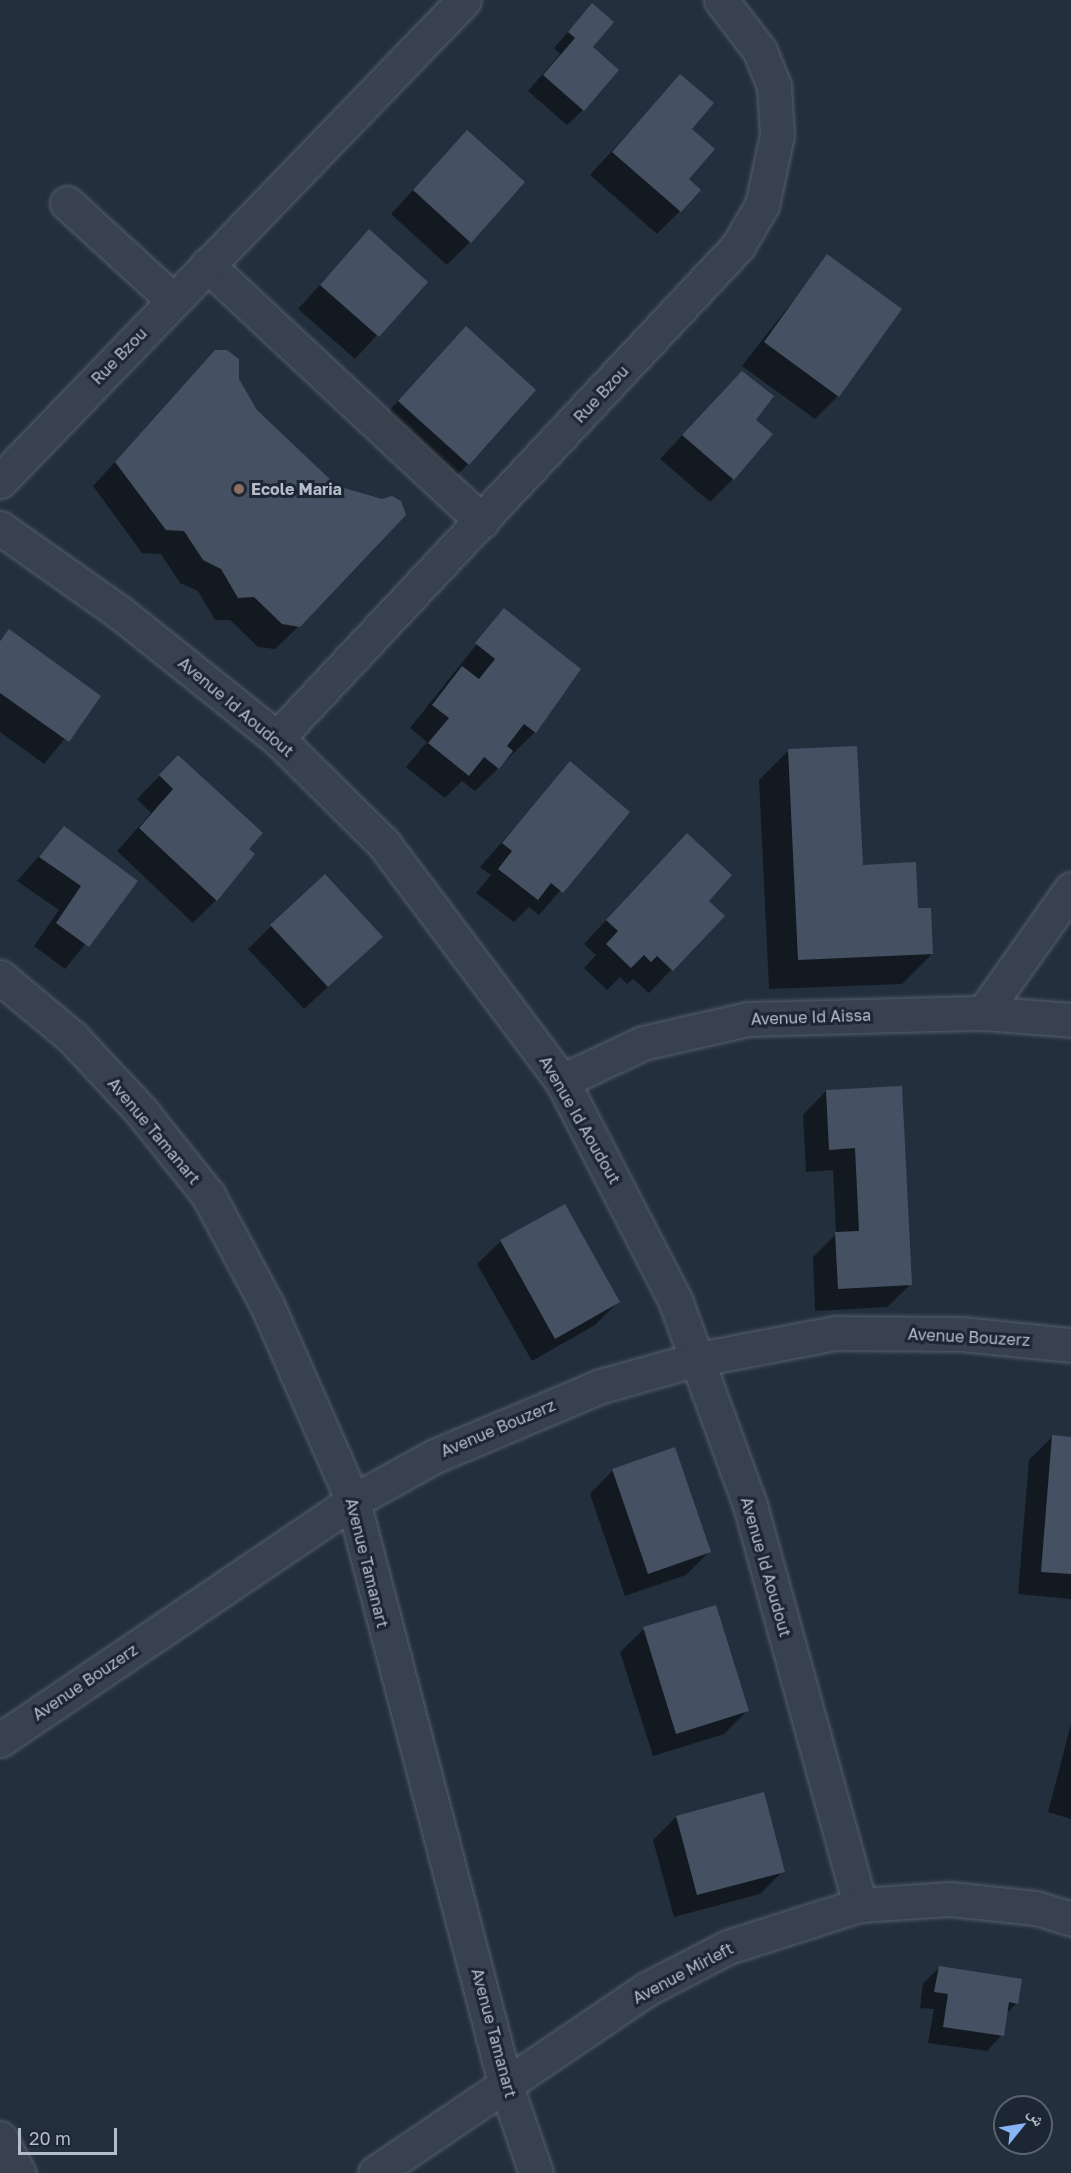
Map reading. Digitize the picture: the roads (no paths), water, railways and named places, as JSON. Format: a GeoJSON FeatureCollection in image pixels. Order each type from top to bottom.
{"type":"FeatureCollection","features":[{"type":"Feature","properties":{"kind":"street","name":"Rue Bzou"},"geometry":{"type":"LineString","coordinates":[[0,481],[464,0]]}},
{"type":"Feature","properties":{"kind":"street","name":"Rue Bzou"},"geometry":{"type":"LineString","coordinates":[[277,738],[705,286],[762,205],[777,135],[774,86],[760,51],[721,0]]}},
{"type":"Feature","properties":{"kind":"street"},"geometry":{"type":"LineString","coordinates":[[67,203],[173,300]]}},
{"type":"Feature","properties":{"kind":"street"},"geometry":{"type":"LineString","coordinates":[[207,265],[482,521]]}},
{"type":"Feature","properties":{"kind":"street","name":"Avenue Id Aoudout"},"geometry":{"type":"LineString","coordinates":[[0,528],[119,612],[277,738],[384,844],[562,1082],[645,1238],[750,1505],[860,1905]]}},
{"type":"Feature","properties":{"kind":"street"},"geometry":{"type":"LineString","coordinates":[[983,1013],[1071,889]]}},
{"type":"Feature","properties":{"kind":"street","name":"Avenue Tamanart"},"geometry":{"type":"LineString","coordinates":[[0,977],[72,1037],[208,1195],[267,1305],[353,1501],[505,2083],[536,2173]]}},
{"type":"Feature","properties":{"kind":"street","name":"Avenue Id Aissa"},"geometry":{"type":"LineString","coordinates":[[562,1082],[643,1043],[748,1019],[983,1013],[1071,1020]]}},
{"type":"Feature","properties":{"kind":"street","name":"Avenue Bouzerz"},"geometry":{"type":"LineString","coordinates":[[0,1740],[353,1501],[513,1420],[601,1386],[694,1360],[836,1333],[962,1334],[1071,1345]]}},
{"type":"Feature","properties":{"kind":"street","name":"Avenue Mirleft"},"geometry":{"type":"LineString","coordinates":[[375,2173],[645,1990],[728,1947],[860,1905],[950,1899],[1036,1908],[1071,1919]]}},
{"type":"Feature","properties":{"kind":"street"},"geometry":{"type":"LineString","coordinates":[[0,2138],[20,2173]]}},
{"type":"Feature","properties":{"kind":"place","name":"Ecole Maria"},"geometry":{"type":"Point","coordinates":[239,489]}}]}
